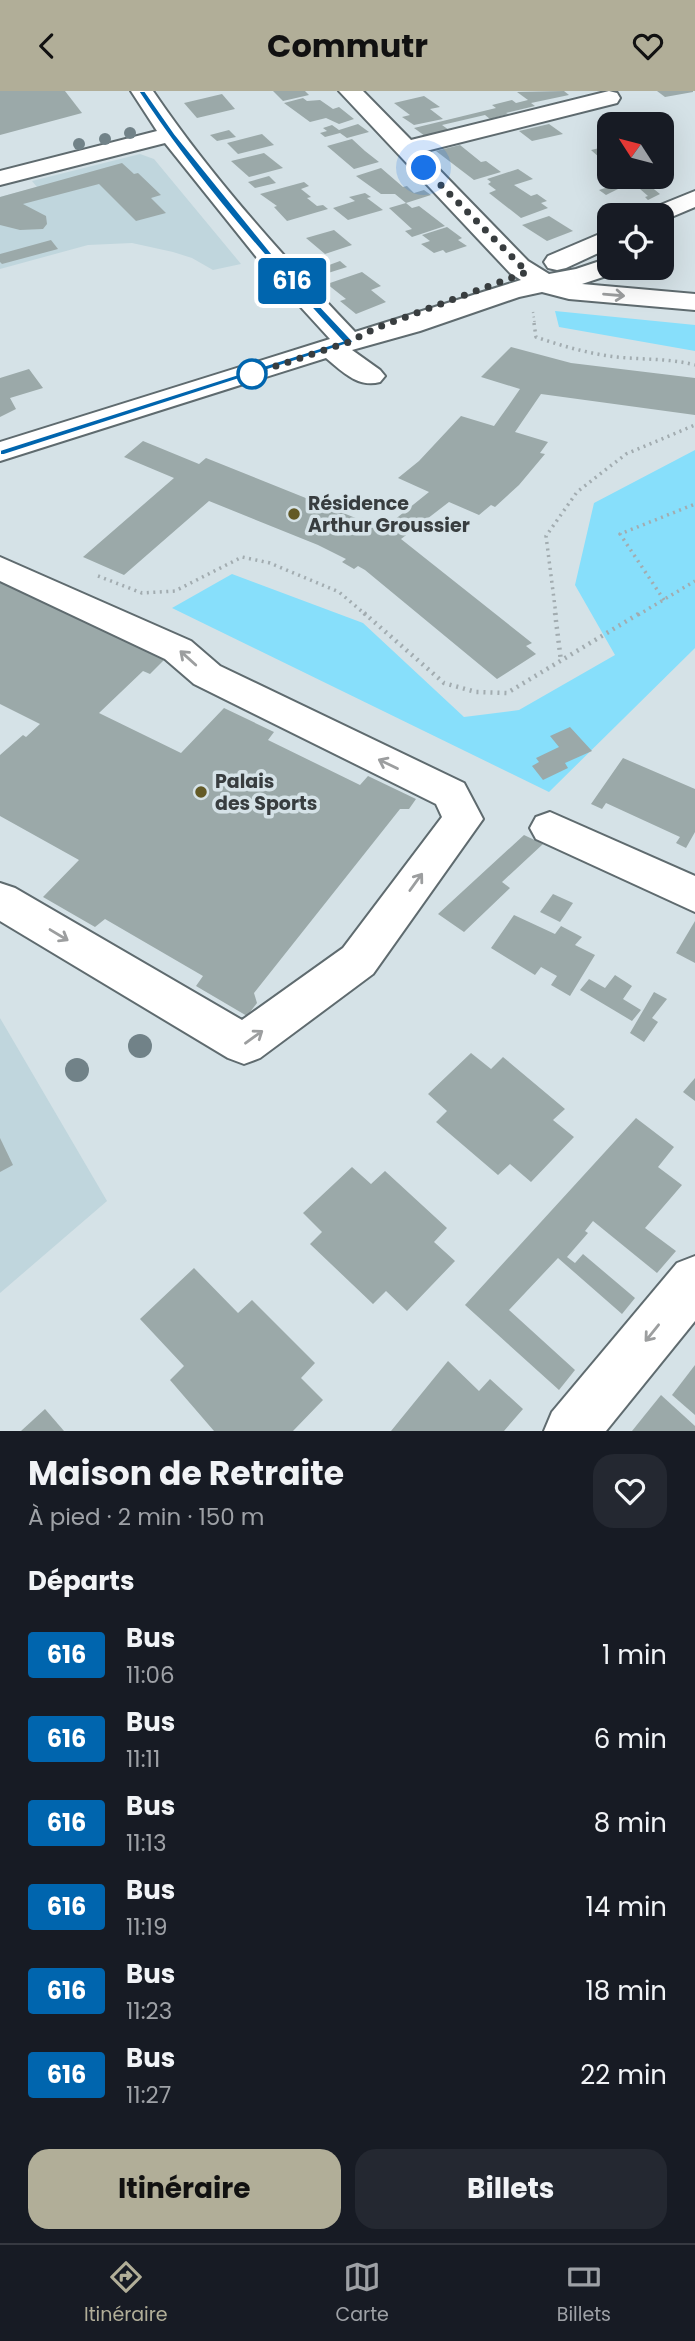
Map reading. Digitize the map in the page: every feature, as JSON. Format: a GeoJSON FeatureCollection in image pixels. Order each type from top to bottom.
{"type":"FeatureCollection","features":[{"type":"Feature","properties":{"kind":"street"},"geometry":{"type":"LineString","coordinates":[[142,91],[165,126],[357,369],[370,376]]}},
{"type":"Feature","properties":{"kind":"street"},"geometry":{"type":"LineString","coordinates":[[350,91],[529,282],[569,291],[695,302]]}},
{"type":"Feature","properties":{"kind":"street"},"geometry":{"type":"LineString","coordinates":[[405,149],[609,98]]}},
{"type":"Feature","properties":{"kind":"street"},"geometry":{"type":"LineString","coordinates":[[0,178],[165,126]]}},
{"type":"Feature","properties":{"kind":"street"},"geometry":{"type":"LineString","coordinates":[[674,207],[695,198]]}},
{"type":"Feature","properties":{"kind":"street"},"geometry":{"type":"LineString","coordinates":[[0,452],[340,345],[384,335],[529,282],[597,245]]}},
{"type":"Feature","properties":{"kind":"street"},"geometry":{"type":"LineString","coordinates":[[529,282],[588,277],[597,272]]}},
{"type":"Feature","properties":{"kind":"street"},"geometry":{"type":"LineString","coordinates":[[0,568],[178,650],[207,675],[450,794],[463,819],[358,961],[244,1044],[0,900]]}},
{"type":"Feature","properties":{"kind":"street"},"geometry":{"type":"LineString","coordinates":[[550,828],[695,895]]}},
{"type":"Feature","properties":{"kind":"street"},"geometry":{"type":"LineString","coordinates":[[571,1431],[695,1281]]}},
{"type":"Feature","properties":{"kind":"path"},"geometry":{"type":"LineString","coordinates":[[529,282],[536,337],[565,347],[616,356],[662,359],[695,365]]}},
{"type":"Feature","properties":{"kind":"path"},"geometry":{"type":"LineString","coordinates":[[561,661],[547,536],[577,492],[626,454],[695,425]]}},
{"type":"Feature","properties":{"kind":"path"},"geometry":{"type":"LineString","coordinates":[[664,600],[620,534],[695,504]]}},
{"type":"Feature","properties":{"kind":"path"},"geometry":{"type":"LineString","coordinates":[[91,574],[142,593],[175,591],[242,557],[270,563],[339,591],[444,683],[476,692],[507,693],[695,581]]}},
{"type":"Feature","properties":{"kind":"shaded area"},"geometry":{"type":"Polygon","coordinates":[[[140,154],[154,159],[241,264],[213,270],[192,258],[132,243],[88,245],[0,269],[0,197],[37,187],[32,181],[140,154]]]}},
{"type":"Feature","properties":{"kind":"shaded area"},"geometry":{"type":"Polygon","coordinates":[[[555,311],[695,325],[695,351],[559,327],[555,311]]]}},
{"type":"Feature","properties":{"kind":"shaded area"},"geometry":{"type":"Polygon","coordinates":[[[695,450],[695,648],[549,792],[172,608],[232,574],[363,623],[464,717],[519,710],[615,655],[575,585],[594,503],[695,450]]]}},
{"type":"Feature","properties":{"kind":"shaded area"},"geometry":{"type":"Polygon","coordinates":[[[0,1018],[107,1201],[0,1293],[0,1018]]]}},
{"type":"Feature","properties":{"kind":"building"},"geometry":{"type":"Polygon","coordinates":[[[0,91],[65,91],[82,113],[0,135],[0,91]]]}},
{"type":"Feature","properties":{"kind":"building"},"geometry":{"type":"Polygon","coordinates":[[[273,91],[305,91],[309,95],[283,101],[273,91]]]}},
{"type":"Feature","properties":{"kind":"building"},"geometry":{"type":"Polygon","coordinates":[[[564,91],[569,95],[531,103],[535,106],[490,119],[485,115],[442,125],[449,130],[425,136],[414,128],[496,108],[492,105],[512,100],[516,103],[528,100],[517,92],[564,91]]]}},
{"type":"Feature","properties":{"kind":"building"},"geometry":{"type":"Polygon","coordinates":[[[657,91],[693,91],[693,92],[665,97],[657,91]]]}},
{"type":"Feature","properties":{"kind":"building"},"geometry":{"type":"Polygon","coordinates":[[[222,94],[235,109],[197,118],[184,103],[222,94]]]}},
{"type":"Feature","properties":{"kind":"building"},"geometry":{"type":"Polygon","coordinates":[[[424,96],[440,107],[430,109],[443,119],[414,125],[402,117],[410,115],[394,103],[424,96]]]}},
{"type":"Feature","properties":{"kind":"building"},"geometry":{"type":"Polygon","coordinates":[[[303,98],[307,101],[320,100],[333,109],[339,107],[354,119],[339,124],[326,118],[310,122],[284,103],[303,98]]]}},
{"type":"Feature","properties":{"kind":"building"},"geometry":{"type":"Polygon","coordinates":[[[358,124],[369,132],[347,138],[340,133],[325,137],[320,133],[327,131],[323,128],[332,125],[339,130],[358,124]]]}},
{"type":"Feature","properties":{"kind":"building"},"geometry":{"type":"Polygon","coordinates":[[[549,124],[563,134],[532,141],[519,131],[549,124]]]}},
{"type":"Feature","properties":{"kind":"building"},"geometry":{"type":"Polygon","coordinates":[[[229,130],[236,137],[217,141],[210,135],[229,130]]]}},
{"type":"Feature","properties":{"kind":"building"},"geometry":{"type":"Polygon","coordinates":[[[262,134],[274,145],[238,154],[227,143],[262,134]]]}},
{"type":"Feature","properties":{"kind":"building"},"geometry":{"type":"Polygon","coordinates":[[[352,139],[379,162],[354,169],[327,146],[352,139]]]}},
{"type":"Feature","properties":{"kind":"building"},"geometry":{"type":"Polygon","coordinates":[[[460,145],[481,162],[486,161],[501,172],[474,180],[436,151],[460,145]]]}},
{"type":"Feature","properties":{"kind":"building"},"geometry":{"type":"Polygon","coordinates":[[[264,153],[283,168],[249,177],[231,161],[264,153]]]}},
{"type":"Feature","properties":{"kind":"building"},"geometry":{"type":"Polygon","coordinates":[[[122,163],[134,174],[138,173],[161,195],[151,198],[166,213],[136,221],[99,184],[23,204],[46,216],[47,224],[43,229],[20,230],[0,225],[0,197],[122,163]]]}},
{"type":"Feature","properties":{"kind":"building"},"geometry":{"type":"Polygon","coordinates":[[[381,168],[414,193],[424,190],[431,195],[406,203],[395,194],[381,194],[356,176],[381,168]]]}},
{"type":"Feature","properties":{"kind":"building"},"geometry":{"type":"Polygon","coordinates":[[[518,169],[533,179],[514,185],[531,196],[537,194],[547,201],[541,203],[548,208],[521,218],[489,193],[496,190],[488,184],[491,182],[487,179],[518,169]]]}},
{"type":"Feature","properties":{"kind":"building"},"geometry":{"type":"Polygon","coordinates":[[[269,176],[276,183],[255,188],[248,182],[269,176]]]}},
{"type":"Feature","properties":{"kind":"building"},"geometry":{"type":"Polygon","coordinates":[[[304,182],[309,186],[301,189],[311,197],[307,198],[317,206],[323,205],[328,209],[287,221],[274,207],[277,206],[260,194],[304,182]]]}},
{"type":"Feature","properties":{"kind":"building"},"geometry":{"type":"Polygon","coordinates":[[[602,189],[618,189],[606,195],[599,190],[602,189]]]}},
{"type":"Feature","properties":{"kind":"building"},"geometry":{"type":"Polygon","coordinates":[[[640,189],[654,189],[660,194],[648,200],[645,197],[648,196],[640,189]]]}},
{"type":"Feature","properties":{"kind":"building"},"geometry":{"type":"Polygon","coordinates":[[[365,193],[371,197],[367,198],[383,210],[348,220],[333,208],[355,201],[349,197],[365,193]]]}},
{"type":"Feature","properties":{"kind":"building"},"geometry":{"type":"Polygon","coordinates":[[[406,203],[412,208],[419,206],[445,226],[412,237],[405,231],[412,229],[389,208],[406,203]]]}},
{"type":"Feature","properties":{"kind":"building"},"geometry":{"type":"Polygon","coordinates":[[[549,216],[573,231],[547,241],[522,225],[549,216]]]}},
{"type":"Feature","properties":{"kind":"building"},"geometry":{"type":"Polygon","coordinates":[[[447,227],[462,238],[458,240],[467,246],[446,253],[443,250],[434,253],[421,244],[430,241],[422,235],[447,227]]]}},
{"type":"Feature","properties":{"kind":"building"},"geometry":{"type":"Polygon","coordinates":[[[334,230],[352,245],[325,254],[306,238],[334,230]]]}},
{"type":"Feature","properties":{"kind":"building"},"geometry":{"type":"Polygon","coordinates":[[[51,240],[58,249],[2,264],[0,262],[0,254],[51,240]]]}},
{"type":"Feature","properties":{"kind":"building"},"geometry":{"type":"Polygon","coordinates":[[[340,261],[347,267],[328,273],[321,268],[340,261]]]}},
{"type":"Feature","properties":{"kind":"building"},"geometry":{"type":"Polygon","coordinates":[[[362,272],[381,286],[371,290],[386,302],[356,314],[340,301],[346,299],[327,284],[362,272]]]}},
{"type":"Feature","properties":{"kind":"building","name":"Résidence Arthur Groussier"},"geometry":{"type":"Polygon","coordinates":[[[511,347],[571,363],[695,378],[695,415],[541,394],[515,432],[548,442],[540,453],[545,454],[519,485],[495,507],[491,505],[479,515],[449,502],[401,539],[532,643],[526,646],[536,654],[497,679],[365,570],[358,566],[354,569],[342,562],[346,559],[318,545],[209,501],[124,575],[83,557],[174,478],[124,457],[143,441],[199,464],[206,458],[383,529],[429,492],[398,478],[419,461],[461,416],[494,426],[509,405],[520,389],[481,377],[511,347]]]}},
{"type":"Feature","properties":{"kind":"building"},"geometry":{"type":"Polygon","coordinates":[[[29,369],[43,388],[10,398],[16,409],[0,417],[0,378],[29,369]]]}},
{"type":"Feature","properties":{"kind":"building","name":"Palais des Sports"},"geometry":{"type":"Polygon","coordinates":[[[0,577],[170,654],[150,674],[143,671],[99,713],[181,753],[224,708],[274,732],[268,740],[360,785],[368,776],[416,799],[409,809],[400,809],[254,993],[257,1003],[247,1016],[196,986],[203,976],[105,919],[95,927],[43,897],[79,860],[0,816],[0,755],[40,724],[0,704],[0,577]]]}},
{"type":"Feature","properties":{"kind":"building"},"geometry":{"type":"Polygon","coordinates":[[[570,727],[592,751],[565,763],[568,768],[543,780],[532,766],[539,762],[536,758],[559,747],[550,736],[570,727]]]}},
{"type":"Feature","properties":{"kind":"building"},"geometry":{"type":"Polygon","coordinates":[[[623,758],[695,789],[695,832],[686,848],[676,843],[680,837],[606,803],[602,809],[591,804],[623,758]]]}},
{"type":"Feature","properties":{"kind":"building"},"geometry":{"type":"Polygon","coordinates":[[[524,835],[543,844],[502,882],[510,888],[464,932],[438,914],[524,835]]]}},
{"type":"Feature","properties":{"kind":"building"},"geometry":{"type":"Polygon","coordinates":[[[553,894],[573,903],[560,922],[540,912],[553,894]]]}},
{"type":"Feature","properties":{"kind":"building"},"geometry":{"type":"Polygon","coordinates":[[[514,915],[555,934],[561,926],[582,937],[575,945],[595,955],[570,996],[551,985],[557,976],[541,967],[535,975],[491,948],[514,915]]]}},
{"type":"Feature","properties":{"kind":"building"},"geometry":{"type":"Polygon","coordinates":[[[695,921],[695,963],[676,953],[695,921]]]}},
{"type":"Feature","properties":{"kind":"building"},"geometry":{"type":"Polygon","coordinates":[[[615,975],[632,986],[623,999],[641,1010],[632,1021],[580,990],[589,979],[605,988],[615,975]]]}},
{"type":"Feature","properties":{"kind":"building"},"geometry":{"type":"Polygon","coordinates":[[[654,992],[667,999],[652,1018],[658,1022],[644,1042],[630,1033],[654,992]]]}},
{"type":"Feature","properties":{"kind":"building"},"geometry":{"type":"Polygon","coordinates":[[[471,1053],[491,1069],[503,1057],[565,1109],[553,1120],[574,1137],[531,1182],[510,1164],[498,1175],[436,1122],[447,1111],[428,1094],[471,1053]]]}},
{"type":"Feature","properties":{"kind":"building"},"geometry":{"type":"Polygon","coordinates":[[[695,1078],[695,1101],[683,1092],[695,1078]]]}},
{"type":"Feature","properties":{"kind":"building"},"geometry":{"type":"Polygon","coordinates":[[[636,1118],[674,1147],[658,1167],[682,1185],[645,1228],[676,1251],[657,1273],[593,1221],[585,1231],[588,1233],[567,1257],[575,1263],[583,1254],[635,1298],[622,1314],[558,1258],[509,1310],[575,1370],[559,1390],[465,1305],[636,1118]]]}},
{"type":"Feature","properties":{"kind":"building"},"geometry":{"type":"Polygon","coordinates":[[[0,1138],[13,1165],[0,1172],[0,1138]]]}},
{"type":"Feature","properties":{"kind":"building"},"geometry":{"type":"Polygon","coordinates":[[[352,1167],[371,1184],[385,1171],[447,1228],[434,1242],[455,1261],[407,1311],[386,1291],[373,1304],[310,1244],[322,1232],[303,1213],[352,1167]]]}},
{"type":"Feature","properties":{"kind":"building"},"geometry":{"type":"Polygon","coordinates":[[[194,1268],[238,1313],[252,1300],[315,1363],[301,1378],[323,1400],[293,1431],[214,1431],[170,1380],[184,1366],[140,1319],[194,1268]]]}},
{"type":"Feature","properties":{"kind":"building"},"geometry":{"type":"Polygon","coordinates":[[[448,1361],[479,1391],[490,1379],[523,1409],[504,1431],[391,1431],[448,1361]]]}},
{"type":"Feature","properties":{"kind":"building"},"geometry":{"type":"Polygon","coordinates":[[[695,1365],[695,1415],[672,1395],[695,1365]]]}},
{"type":"Feature","properties":{"kind":"building"},"geometry":{"type":"Polygon","coordinates":[[[661,1395],[695,1426],[695,1431],[632,1431],[661,1395]]]}},
{"type":"Feature","properties":{"kind":"building"},"geometry":{"type":"Polygon","coordinates":[[[45,1409],[64,1431],[21,1431],[45,1409]]]}},
{"type":"Feature","properties":{"kind":"bus line","name":"616"},"geometry":{"type":"LineString","coordinates":[[0,452],[349,342],[275,263],[171,135],[142,91]]}},
{"type":"Feature","properties":{"kind":"place","name":"Résidence Arthur Groussier"},"geometry":{"type":"Point","coordinates":[294,514]}},
{"type":"Feature","properties":{"kind":"place","name":"Palais des Sports"},"geometry":{"type":"Point","coordinates":[201,792]}},
{"type":"Feature","properties":{"kind":"route"},"geometry":{"type":"LineString","coordinates":[[252,374],[349,342],[376,328],[527,272],[519,267],[424,168]]}}]}
